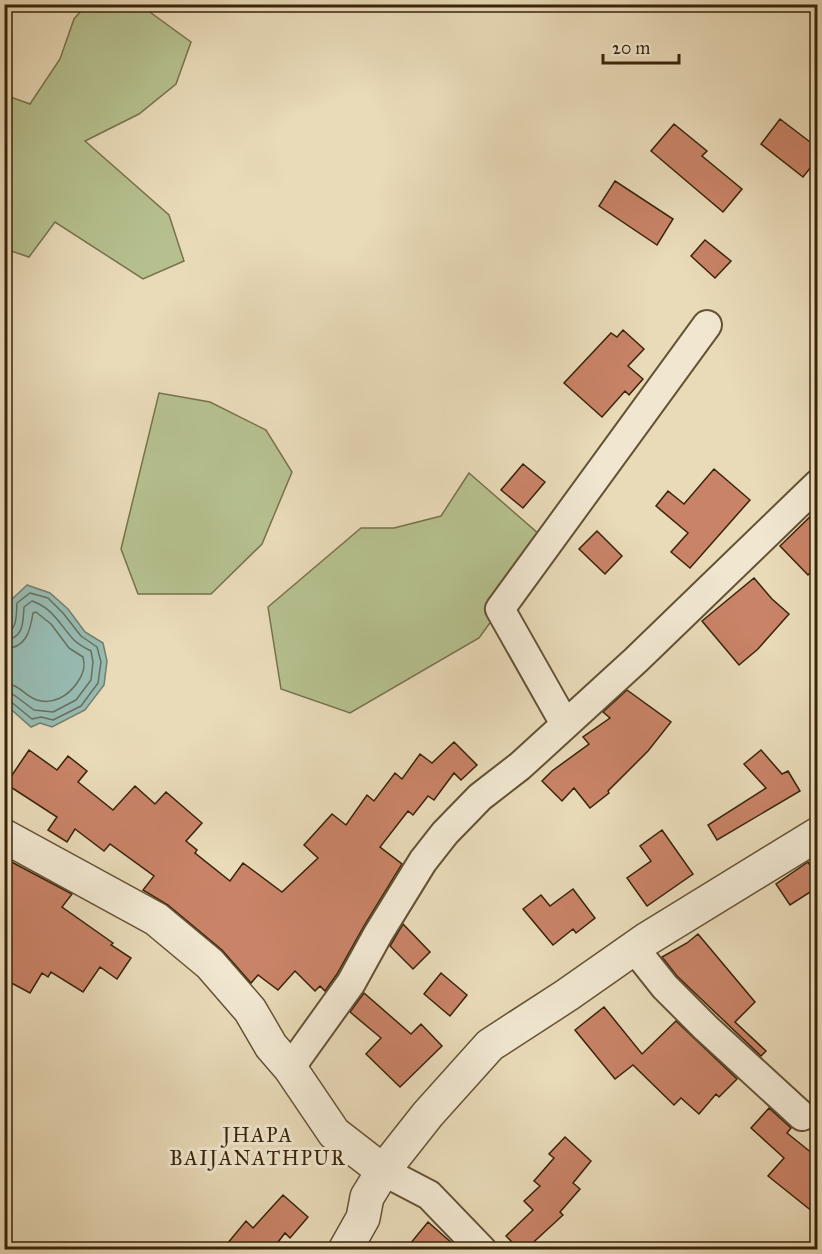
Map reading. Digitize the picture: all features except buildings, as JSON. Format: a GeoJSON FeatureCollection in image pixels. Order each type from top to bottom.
{"type":"FeatureCollection","features":[{"type":"Feature","properties":{"kind":"street"},"geometry":{"type":"LineString","coordinates":[[565,724],[500,609],[707,325]]}},
{"type":"Feature","properties":{"kind":"street"},"geometry":{"type":"LineString","coordinates":[[290,1068],[351,983],[423,861],[445,833],[480,797],[520,766],[636,660],[818,483]]}},
{"type":"Feature","properties":{"kind":"street"},"geometry":{"type":"LineString","coordinates":[[4,836],[156,919],[210,964],[250,1010],[271,1046],[290,1068],[334,1133],[383,1171],[429,1195],[482,1250]]}},
{"type":"Feature","properties":{"kind":"street"},"geometry":{"type":"LineString","coordinates":[[345,1250],[363,1218],[367,1197],[383,1171],[428,1114],[490,1045],[634,948],[817,836]]}},
{"type":"Feature","properties":{"kind":"street"},"geometry":{"type":"LineString","coordinates":[[634,948],[673,995],[802,1116]]}},
{"type":"Feature","properties":{"kind":"green space"},"geometry":{"type":"Polygon","coordinates":[[[87,4],[140,5],[191,42],[176,84],[139,114],[85,141],[169,215],[184,261],[143,279],[55,222],[29,257],[5,249],[5,95],[30,104],[60,59],[74,19],[87,4]]]}},
{"type":"Feature","properties":{"kind":"green space"},"geometry":{"type":"Polygon","coordinates":[[[159,393],[210,402],[266,430],[292,472],[262,544],[211,594],[138,594],[121,549],[159,393]]]}},
{"type":"Feature","properties":{"kind":"green space"},"geometry":{"type":"Polygon","coordinates":[[[469,473],[540,535],[492,620],[479,638],[350,713],[281,689],[268,607],[361,528],[394,528],[441,516],[469,473]]]}},
{"type":"Feature","properties":{"kind":"water"},"geometry":{"type":"Polygon","coordinates":[[[27,585],[50,593],[68,609],[85,632],[103,643],[107,661],[104,685],[85,710],[52,727],[40,723],[31,727],[5,704],[5,628],[9,625],[11,600],[27,585]]]}},
{"type":"Feature","properties":{"kind":"district","name":"JHAPA BAIJANATHPUR"},"geometry":{"type":"Point","coordinates":[258,1146]}}]}
